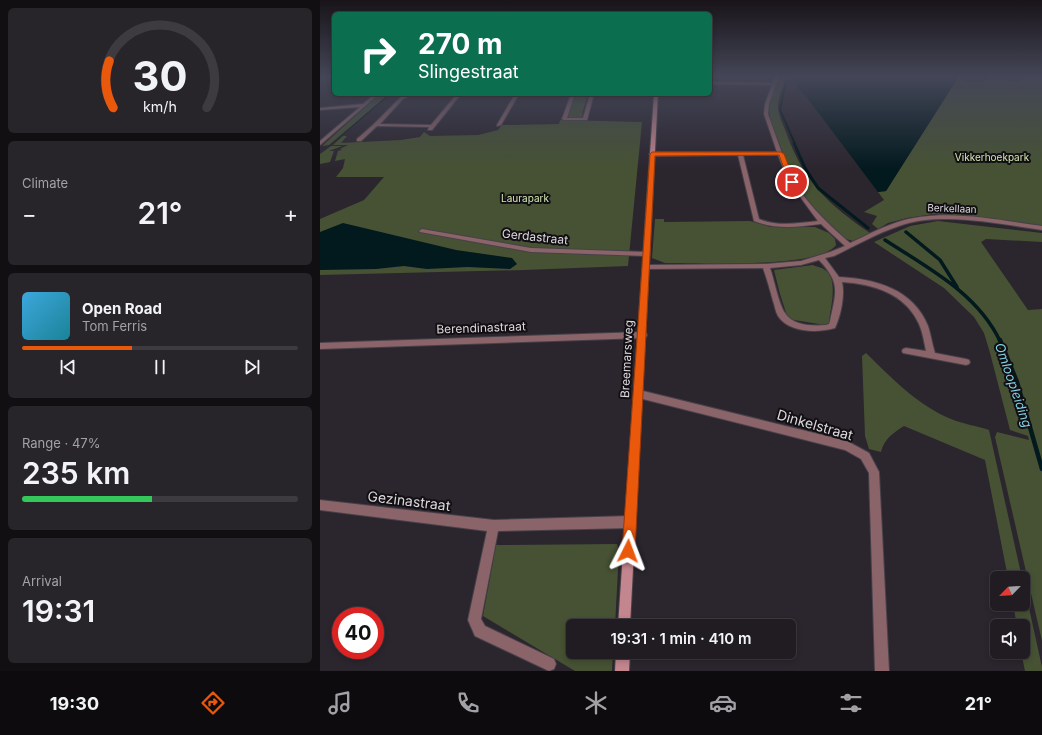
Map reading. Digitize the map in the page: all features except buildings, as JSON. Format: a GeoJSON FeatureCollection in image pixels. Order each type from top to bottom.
{"type":"FeatureCollection","features":[{"type":"Feature","properties":{"kind":"street"},"geometry":{"type":"LineString","coordinates":[[320,109],[339,107]]}},
{"type":"Feature","properties":{"kind":"street"},"geometry":{"type":"LineString","coordinates":[[320,144],[362,107]]}},
{"type":"Feature","properties":{"kind":"street"},"geometry":{"type":"LineString","coordinates":[[359,140],[393,107]]}},
{"type":"Feature","properties":{"kind":"street"},"geometry":{"type":"LineString","coordinates":[[429,130],[448,107]]}},
{"type":"Feature","properties":{"kind":"street"},"geometry":{"type":"LineString","coordinates":[[499,125],[509,107]]}},
{"type":"Feature","properties":{"kind":"street"},"geometry":{"type":"LineString","coordinates":[[568,107],[564,119],[585,119],[588,107]]}},
{"type":"Feature","properties":{"kind":"street","name":"Breemarsweg"},"geometry":{"type":"LineString","coordinates":[[624,619],[643,335],[655,107]]}},
{"type":"Feature","properties":{"kind":"street"},"geometry":{"type":"LineString","coordinates":[[767,107],[766,114],[792,182],[822,222],[849,246]]}},
{"type":"Feature","properties":{"kind":"street"},"geometry":{"type":"LineString","coordinates":[[376,125],[432,126]]}},
{"type":"Feature","properties":{"kind":"street"},"geometry":{"type":"LineString","coordinates":[[652,154],[781,154]]}},
{"type":"Feature","properties":{"kind":"street"},"geometry":{"type":"LineString","coordinates":[[740,154],[756,220],[764,224],[773,225],[822,222]]}},
{"type":"Feature","properties":{"kind":"street","name":"Berkellaan"},"geometry":{"type":"LineString","coordinates":[[646,267],[766,266],[802,263],[821,258],[896,224],[924,218],[968,218],[1042,228]]}},
{"type":"Feature","properties":{"kind":"street","name":"Gerdastraat"},"geometry":{"type":"LineString","coordinates":[[422,231],[531,250],[647,254]]}},
{"type":"Feature","properties":{"kind":"street"},"geometry":{"type":"LineString","coordinates":[[766,266],[781,314],[785,320],[791,323],[824,329],[832,326],[841,288],[839,279],[821,258]]}},
{"type":"Feature","properties":{"kind":"street"},"geometry":{"type":"LineString","coordinates":[[839,279],[855,279],[880,284],[890,289],[903,299],[916,312],[922,323],[931,356]]}},
{"type":"Feature","properties":{"kind":"street","name":"Berendinastraat"},"geometry":{"type":"LineString","coordinates":[[320,346],[643,335]]}},
{"type":"Feature","properties":{"kind":"street"},"geometry":{"type":"LineString","coordinates":[[906,352],[966,362]]}},
{"type":"Feature","properties":{"kind":"street","name":"Dinkelstraat"},"geometry":{"type":"LineString","coordinates":[[639,394],[847,446],[865,456],[874,472],[882,671]]}},
{"type":"Feature","properties":{"kind":"street","name":"Gezinastraat"},"geometry":{"type":"LineString","coordinates":[[320,505],[494,526],[630,522]]}},
{"type":"Feature","properties":{"kind":"street"},"geometry":{"type":"LineString","coordinates":[[494,526],[474,620],[480,631],[549,664]]}},
{"type":"Feature","properties":{"kind":"street"},"geometry":{"type":"LineString","coordinates":[[622,671],[623,659]]}},
{"type":"Feature","properties":{"kind":"green space"},"geometry":{"type":"Polygon","coordinates":[[[365,107],[373,107],[329,145],[322,146],[365,107]]]}},
{"type":"Feature","properties":{"kind":"green space"},"geometry":{"type":"Polygon","coordinates":[[[570,107],[584,107],[582,114],[584,115],[579,118],[567,116],[570,107]]]}},
{"type":"Feature","properties":{"kind":"green space"},"geometry":{"type":"Polygon","coordinates":[[[769,107],[778,107],[781,121],[794,152],[810,179],[830,202],[870,233],[853,241],[840,235],[828,226],[816,213],[789,166],[772,124],[769,107]]]}},
{"type":"Feature","properties":{"kind":"green space","name":"Vikkerhoekpark"},"geometry":{"type":"Polygon","coordinates":[[[939,107],[1042,107],[1042,227],[934,214],[907,218],[888,223],[878,229],[872,224],[877,216],[864,212],[884,200],[878,192],[886,191],[939,107]]]}},
{"type":"Feature","properties":{"kind":"green space","name":"Laurapark"},"geometry":{"type":"Polygon","coordinates":[[[560,120],[642,122],[628,266],[320,275],[320,219],[364,200],[384,177],[336,177],[343,168],[345,159],[335,161],[338,151],[342,150],[340,149],[348,145],[333,145],[343,136],[347,136],[341,143],[401,140],[420,137],[424,132],[430,136],[478,135],[498,130],[502,125],[559,124],[560,120]]]}},
{"type":"Feature","properties":{"kind":"green space"},"geometry":{"type":"Polygon","coordinates":[[[331,146],[342,146],[329,151],[334,151],[330,162],[320,164],[320,154],[331,146]]]}},
{"type":"Feature","properties":{"kind":"green space"},"geometry":{"type":"Polygon","coordinates":[[[655,219],[664,219],[664,222],[750,221],[771,227],[815,227],[829,233],[835,239],[836,245],[825,253],[807,258],[783,261],[728,264],[665,263],[652,258],[655,219]]]}},
{"type":"Feature","properties":{"kind":"green space"},"geometry":{"type":"Polygon","coordinates":[[[938,221],[1042,233],[1042,242],[986,239],[981,242],[1028,310],[1042,309],[1042,641],[1030,589],[1030,571],[1026,571],[995,437],[997,432],[1029,440],[1028,436],[1010,430],[984,333],[974,317],[944,288],[874,242],[910,226],[938,221]]]}},
{"type":"Feature","properties":{"kind":"green space"},"geometry":{"type":"Polygon","coordinates":[[[813,265],[824,269],[832,280],[833,295],[829,323],[825,325],[788,319],[774,270],[813,265]]]}},
{"type":"Feature","properties":{"kind":"green space"},"geometry":{"type":"Polygon","coordinates":[[[866,353],[916,399],[939,413],[951,419],[989,430],[1020,571],[1007,571],[985,460],[904,426],[884,443],[881,452],[869,449],[865,436],[862,356],[866,353]]]}},
{"type":"Feature","properties":{"kind":"green space"},"geometry":{"type":"Polygon","coordinates":[[[617,544],[619,551],[615,619],[566,619],[566,659],[613,659],[612,671],[575,671],[483,616],[496,545],[617,544]]]}},
{"type":"Feature","properties":{"kind":"green space"},"geometry":{"type":"Polygon","coordinates":[[[1014,611],[1030,611],[1042,671],[1025,671],[1022,659],[1030,659],[1030,619],[1016,619],[1014,611]]]}},
{"type":"Feature","properties":{"kind":"water"},"geometry":{"type":"Polygon","coordinates":[[[374,107],[375,107],[320,154],[374,107]]]}},
{"type":"Feature","properties":{"kind":"water"},"geometry":{"type":"Polygon","coordinates":[[[814,107],[939,107],[886,191],[878,192],[814,107]]]}},
{"type":"Feature","properties":{"kind":"water"},"geometry":{"type":"Polygon","coordinates":[[[343,223],[456,250],[512,258],[517,264],[510,269],[468,267],[427,269],[404,266],[376,269],[320,270],[320,232],[343,223]]]}},
{"type":"Feature","properties":{"kind":"waterway","name":"Omloopleiding"},"geometry":{"type":"LineString","coordinates":[[781,107],[780,110],[795,144]]}},
{"type":"Feature","properties":{"kind":"waterway","name":"Omloopleiding"},"geometry":{"type":"LineString","coordinates":[[794,143],[805,168],[818,188],[868,228]]}},
{"type":"Feature","properties":{"kind":"waterway","name":"Omloopleiding"},"geometry":{"type":"LineString","coordinates":[[906,232],[940,260],[957,287]]}},
{"type":"Feature","properties":{"kind":"waterway","name":"Omloopleiding"},"geometry":{"type":"LineString","coordinates":[[885,240],[934,272],[965,295],[990,324],[1000,341]]}},
{"type":"Feature","properties":{"kind":"waterway","name":"Omloopleiding"},"geometry":{"type":"LineString","coordinates":[[1000,340],[1017,382],[1042,469]]}},
{"type":"Feature","properties":{"kind":"route"},"geometry":{"type":"LineString","coordinates":[[628,551],[639,394],[652,154],[781,154],[792,182]]}}]}
